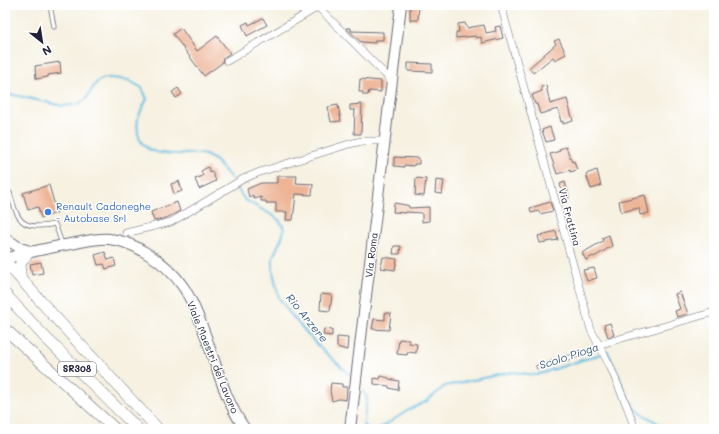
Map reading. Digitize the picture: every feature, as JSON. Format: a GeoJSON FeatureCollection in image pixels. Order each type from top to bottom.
{"type":"FeatureCollection","features":[{"type":"Feature","properties":{"kind":"highway"},"geometry":{"type":"LineString","coordinates":[[21,280],[19,269],[20,263],[30,252]]}},
{"type":"Feature","properties":{"kind":"highway"},"geometry":{"type":"LineString","coordinates":[[5,260],[21,280],[158,429]]}},
{"type":"Feature","properties":{"kind":"highway","name":"SR308"},"geometry":{"type":"LineString","coordinates":[[5,294],[17,308],[138,429]]}},
{"type":"Feature","properties":{"kind":"highway"},"geometry":{"type":"LineString","coordinates":[[5,329],[115,429]]}},
{"type":"Feature","properties":{"kind":"main road","name":"Via Roma"},"geometry":{"type":"LineString","coordinates":[[350,429],[401,5]]}},
{"type":"Feature","properties":{"kind":"main road"},"geometry":{"type":"LineString","coordinates":[[5,238],[20,248],[30,252]]}},
{"type":"Feature","properties":{"kind":"main road","name":"Viale Maestri del Lavoro"},"geometry":{"type":"LineString","coordinates":[[5,260],[30,252],[94,239],[115,240],[137,247],[154,257],[166,266],[179,280],[193,303],[230,403],[245,429]]}},
{"type":"Feature","properties":{"kind":"street","name":"Via Frattina"},"geometry":{"type":"LineString","coordinates":[[501,5],[591,330],[628,409],[635,429]]}},
{"type":"Feature","properties":{"kind":"street"},"geometry":{"type":"LineString","coordinates":[[226,61],[318,7],[392,81]]}},
{"type":"Feature","properties":{"kind":"street"},"geometry":{"type":"LineString","coordinates":[[126,233],[171,222],[243,179],[260,172],[349,144],[384,141]]}},
{"type":"Feature","properties":{"kind":"street"},"geometry":{"type":"LineString","coordinates":[[601,350],[714,312]]}},
{"type":"Feature","properties":{"kind":"lane"},"geometry":{"type":"LineString","coordinates":[[50,5],[54,27]]}},
{"type":"Feature","properties":{"kind":"lane"},"geometry":{"type":"LineString","coordinates":[[10,193],[16,214],[32,226],[42,227],[55,224],[62,245]]}},
{"type":"Feature","properties":{"kind":"lane"},"geometry":{"type":"LineString","coordinates":[[538,367],[601,350]]}},
{"type":"Feature","properties":{"kind":"building"},"geometry":{"type":"Polygon","coordinates":[[[410,5],[419,5],[418,20],[410,20],[410,5]]]}},
{"type":"Feature","properties":{"kind":"building"},"geometry":{"type":"Polygon","coordinates":[[[263,18],[267,25],[247,36],[242,25],[248,22],[249,25],[263,18]]]}},
{"type":"Feature","properties":{"kind":"building"},"geometry":{"type":"Polygon","coordinates":[[[465,23],[467,28],[484,25],[486,33],[496,31],[495,27],[500,26],[503,38],[482,43],[481,37],[476,38],[476,36],[456,38],[456,32],[459,32],[458,24],[465,23]]]}},
{"type":"Feature","properties":{"kind":"building"},"geometry":{"type":"Polygon","coordinates":[[[181,28],[197,51],[217,36],[230,53],[223,58],[222,63],[204,76],[173,34],[181,28]]]}},
{"type":"Feature","properties":{"kind":"building"},"geometry":{"type":"Polygon","coordinates":[[[346,28],[351,28],[351,31],[383,32],[383,40],[375,40],[375,43],[361,42],[346,28]]]}},
{"type":"Feature","properties":{"kind":"building"},"geometry":{"type":"Polygon","coordinates":[[[559,39],[566,54],[555,60],[553,57],[533,73],[529,68],[556,44],[554,41],[559,39]]]}},
{"type":"Feature","properties":{"kind":"building"},"geometry":{"type":"Polygon","coordinates":[[[60,62],[61,73],[36,79],[35,66],[60,62]]]}},
{"type":"Feature","properties":{"kind":"building"},"geometry":{"type":"Polygon","coordinates":[[[408,63],[432,64],[432,72],[408,71],[408,63]]]}},
{"type":"Feature","properties":{"kind":"building"},"geometry":{"type":"Polygon","coordinates":[[[360,79],[381,81],[381,92],[369,91],[368,95],[363,95],[363,92],[359,92],[360,79]]]}},
{"type":"Feature","properties":{"kind":"building"},"geometry":{"type":"Polygon","coordinates":[[[546,85],[550,104],[567,99],[573,121],[563,124],[563,121],[561,122],[558,109],[540,114],[532,95],[542,91],[541,87],[546,85]]]}},
{"type":"Feature","properties":{"kind":"building"},"geometry":{"type":"Polygon","coordinates":[[[178,88],[182,94],[176,98],[172,92],[178,88]]]}},
{"type":"Feature","properties":{"kind":"building"},"geometry":{"type":"Polygon","coordinates":[[[362,104],[361,134],[354,134],[355,110],[350,110],[350,105],[362,104]]]}},
{"type":"Feature","properties":{"kind":"building"},"geometry":{"type":"Polygon","coordinates":[[[338,105],[341,121],[331,122],[328,107],[338,105]]]}},
{"type":"Feature","properties":{"kind":"building"},"geometry":{"type":"Polygon","coordinates":[[[550,127],[554,140],[546,142],[542,130],[550,127]]]}},
{"type":"Feature","properties":{"kind":"building"},"geometry":{"type":"Polygon","coordinates":[[[566,147],[577,170],[570,172],[570,170],[557,174],[550,154],[560,151],[559,149],[566,147]]]}},
{"type":"Feature","properties":{"kind":"building"},"geometry":{"type":"Polygon","coordinates":[[[394,157],[419,158],[419,164],[414,164],[414,166],[404,165],[404,167],[394,166],[394,157]]]}},
{"type":"Feature","properties":{"kind":"building"},"geometry":{"type":"Polygon","coordinates":[[[208,167],[210,172],[212,171],[216,181],[199,189],[195,179],[203,176],[201,171],[208,167]]]}},
{"type":"Feature","properties":{"kind":"building"},"geometry":{"type":"Polygon","coordinates":[[[597,170],[601,186],[591,189],[586,174],[597,170]]]}},
{"type":"Feature","properties":{"kind":"building"},"geometry":{"type":"Polygon","coordinates":[[[277,176],[297,176],[296,183],[313,184],[312,195],[296,194],[293,220],[286,220],[287,212],[276,212],[276,203],[266,203],[266,201],[261,201],[261,197],[254,199],[253,195],[249,197],[247,189],[261,183],[277,183],[277,176]]]}},
{"type":"Feature","properties":{"kind":"building"},"geometry":{"type":"Polygon","coordinates":[[[416,178],[426,179],[424,196],[415,195],[416,178]]]}},
{"type":"Feature","properties":{"kind":"building"},"geometry":{"type":"Polygon","coordinates":[[[436,180],[444,181],[442,194],[435,193],[436,180]]]}},
{"type":"Feature","properties":{"kind":"building"},"geometry":{"type":"Polygon","coordinates":[[[179,181],[182,191],[174,194],[171,184],[179,181]]]}},
{"type":"Feature","properties":{"kind":"building"},"geometry":{"type":"Polygon","coordinates":[[[565,182],[569,198],[564,199],[560,184],[565,182]]]}},
{"type":"Feature","properties":{"kind":"building"},"geometry":{"type":"Polygon","coordinates":[[[49,185],[57,213],[41,218],[38,207],[28,210],[23,193],[49,185]]]}},
{"type":"Feature","properties":{"kind":"building"},"geometry":{"type":"Polygon","coordinates":[[[645,195],[649,213],[640,215],[639,208],[621,212],[619,201],[645,195]]]}},
{"type":"Feature","properties":{"kind":"building"},"geometry":{"type":"Polygon","coordinates":[[[177,202],[180,211],[166,218],[154,221],[151,212],[177,202]]]}},
{"type":"Feature","properties":{"kind":"building"},"geometry":{"type":"Polygon","coordinates":[[[550,202],[553,211],[540,214],[539,211],[531,213],[530,208],[550,202]]]}},
{"type":"Feature","properties":{"kind":"building"},"geometry":{"type":"Polygon","coordinates":[[[394,203],[409,206],[409,208],[429,207],[429,221],[422,222],[422,213],[393,212],[394,203]]]}},
{"type":"Feature","properties":{"kind":"building"},"geometry":{"type":"Polygon","coordinates":[[[556,231],[558,240],[540,243],[538,236],[556,231]]]}},
{"type":"Feature","properties":{"kind":"building"},"geometry":{"type":"Polygon","coordinates":[[[609,235],[612,246],[586,260],[582,253],[603,241],[602,238],[609,235]]]}},
{"type":"Feature","properties":{"kind":"building"},"geometry":{"type":"Polygon","coordinates":[[[394,246],[401,246],[400,254],[393,254],[394,246]]]}},
{"type":"Feature","properties":{"kind":"building"},"geometry":{"type":"Polygon","coordinates":[[[105,252],[108,260],[114,258],[116,266],[106,269],[104,264],[98,265],[95,255],[105,252]]]}},
{"type":"Feature","properties":{"kind":"building"},"geometry":{"type":"Polygon","coordinates":[[[383,257],[397,259],[395,270],[381,268],[383,257]]]}},
{"type":"Feature","properties":{"kind":"building"},"geometry":{"type":"Polygon","coordinates":[[[41,262],[43,273],[32,275],[30,264],[41,262]]]}},
{"type":"Feature","properties":{"kind":"building"},"geometry":{"type":"Polygon","coordinates":[[[594,268],[597,278],[587,281],[583,270],[594,268]]]}},
{"type":"Feature","properties":{"kind":"building"},"geometry":{"type":"Polygon","coordinates":[[[680,292],[688,314],[677,317],[675,311],[680,309],[675,294],[680,292]]]}},
{"type":"Feature","properties":{"kind":"building"},"geometry":{"type":"Polygon","coordinates":[[[321,294],[332,295],[330,311],[320,310],[321,294]]]}},
{"type":"Feature","properties":{"kind":"building"},"geometry":{"type":"Polygon","coordinates":[[[385,313],[391,313],[389,330],[372,329],[374,319],[385,320],[385,313]]]}},
{"type":"Feature","properties":{"kind":"building"},"geometry":{"type":"Polygon","coordinates":[[[610,323],[614,335],[608,337],[604,325],[610,323]]]}},
{"type":"Feature","properties":{"kind":"building"},"geometry":{"type":"Polygon","coordinates":[[[324,329],[332,330],[332,336],[323,335],[324,329]]]}},
{"type":"Feature","properties":{"kind":"building"},"geometry":{"type":"Polygon","coordinates":[[[337,337],[348,338],[347,350],[337,347],[337,337]]]}},
{"type":"Feature","properties":{"kind":"building"},"geometry":{"type":"Polygon","coordinates":[[[399,339],[409,340],[409,343],[417,344],[416,353],[408,352],[407,355],[397,354],[399,339]]]}},
{"type":"Feature","properties":{"kind":"building"},"geometry":{"type":"Polygon","coordinates":[[[381,376],[399,381],[398,390],[389,388],[389,386],[374,384],[374,378],[380,379],[381,376]]]}},
{"type":"Feature","properties":{"kind":"building"},"geometry":{"type":"Polygon","coordinates":[[[331,383],[342,384],[342,387],[347,387],[346,400],[339,399],[332,401],[330,391],[331,383]]]}},
{"type":"Feature","properties":{"kind":"waterway","name":"Rio Arzere"},"geometry":{"type":"LineString","coordinates":[[5,95],[14,95],[63,106],[79,104],[86,99],[98,81],[105,78],[128,80],[142,88],[147,99],[138,118],[137,124],[140,140],[144,145],[149,149],[161,153],[196,153],[205,155],[216,162],[232,179]]}},
{"type":"Feature","properties":{"kind":"waterway","name":"Rio Arzere"},"geometry":{"type":"LineString","coordinates":[[238,190],[245,200],[279,220],[284,228],[283,235],[273,257],[273,272],[279,298],[317,345],[349,374]]}},
{"type":"Feature","properties":{"kind":"waterway","name":"Scolo Pioga"},"geometry":{"type":"LineString","coordinates":[[605,353],[608,352],[624,389],[635,408],[665,429]]}},
{"type":"Feature","properties":{"kind":"waterway","name":"Scolo Pioga"},"geometry":{"type":"LineString","coordinates":[[377,429],[427,401],[445,386],[512,372],[536,375],[601,354]]}},
{"type":"Feature","properties":{"kind":"waterway","name":"Rio Arzere"},"geometry":{"type":"LineString","coordinates":[[362,390],[367,397],[363,429]]}},
{"type":"Feature","properties":{"kind":"waterway","name":"Scolo Pioga"},"geometry":{"type":"LineString","coordinates":[[364,426],[370,429]]}},
{"type":"Feature","properties":{"kind":"place","name":"Renault Cadoneghe - Autobase Srl"},"geometry":{"type":"Point","coordinates":[48,212]}}]}
